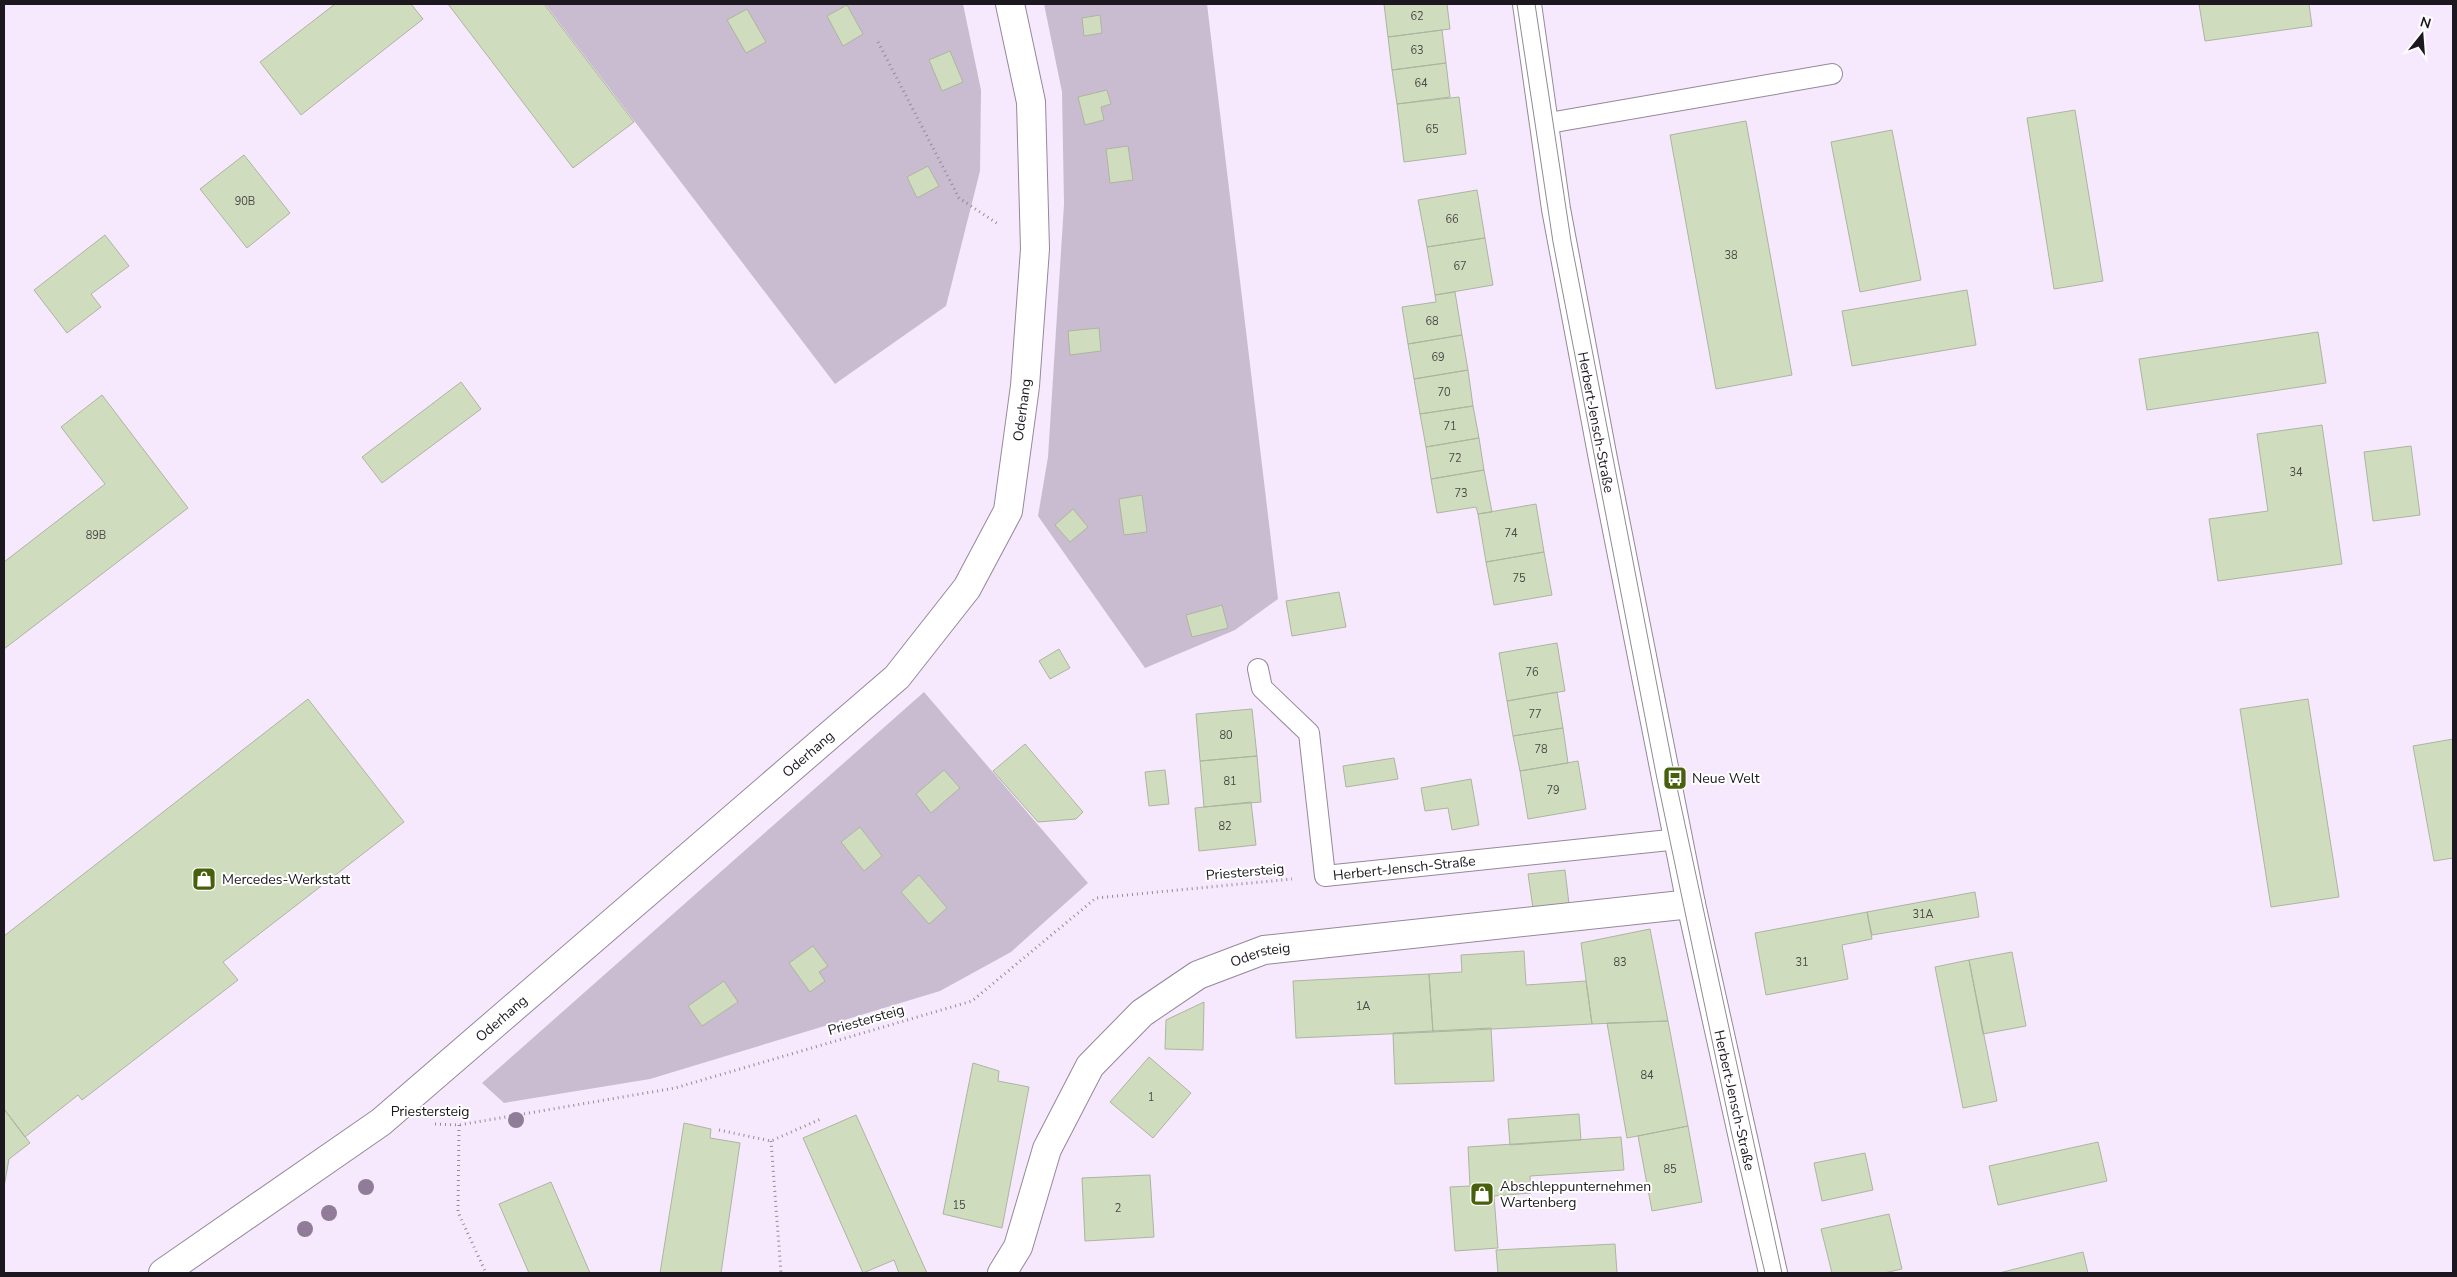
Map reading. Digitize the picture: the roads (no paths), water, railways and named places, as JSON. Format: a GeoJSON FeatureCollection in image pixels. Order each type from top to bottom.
{"type":"FeatureCollection","features":[{"type":"Feature","properties":{"kind":"street","name":"Oderhang"},"geometry":{"type":"LineString","coordinates":[[163,1273],[382,1122],[897,677],[968,588],[1008,511],[1026,386],[1035,249],[1031,102],[1010,4]]}},
{"type":"Feature","properties":{"kind":"street","name":"Herbert-Jensch-Straße"},"geometry":{"type":"LineString","coordinates":[[1527,4],[1543,124],[1602,459],[1691,904],[1773,1273]]}},
{"type":"Feature","properties":{"kind":"street","name":"Odersteig"},"geometry":{"type":"LineString","coordinates":[[1002,1273],[1018,1247],[1047,1149],[1090,1066],[1142,1013],[1198,975],[1264,950],[1691,904]]}},
{"type":"Feature","properties":{"kind":"lane"},"geometry":{"type":"LineString","coordinates":[[1543,124],[1832,74]]}},
{"type":"Feature","properties":{"kind":"lane","name":"Herbert-Jensch-Straße"},"geometry":{"type":"LineString","coordinates":[[1258,669],[1262,688],[1309,733],[1325,876],[1679,839]]}},
{"type":"Feature","properties":{"kind":"tram line"},"geometry":{"type":"LineString","coordinates":[[1517,4],[1553,242],[1657,779],[1732,1135],[1765,1273]]}},
{"type":"Feature","properties":{"kind":"tram line"},"geometry":{"type":"LineString","coordinates":[[1535,4],[1571,241],[1675,778],[1782,1273]]}},
{"type":"Feature","properties":{"kind":"place","name":"Neue Welt"},"geometry":{"type":"Point","coordinates":[1675,778]}},
{"type":"Feature","properties":{"kind":"place","name":"Mercedes-Werkstatt"},"geometry":{"type":"Point","coordinates":[204,879]}},
{"type":"Feature","properties":{"kind":"place","name":"Abschleppunternehmen Wartenberg"},"geometry":{"type":"Point","coordinates":[1482,1194]}}]}
